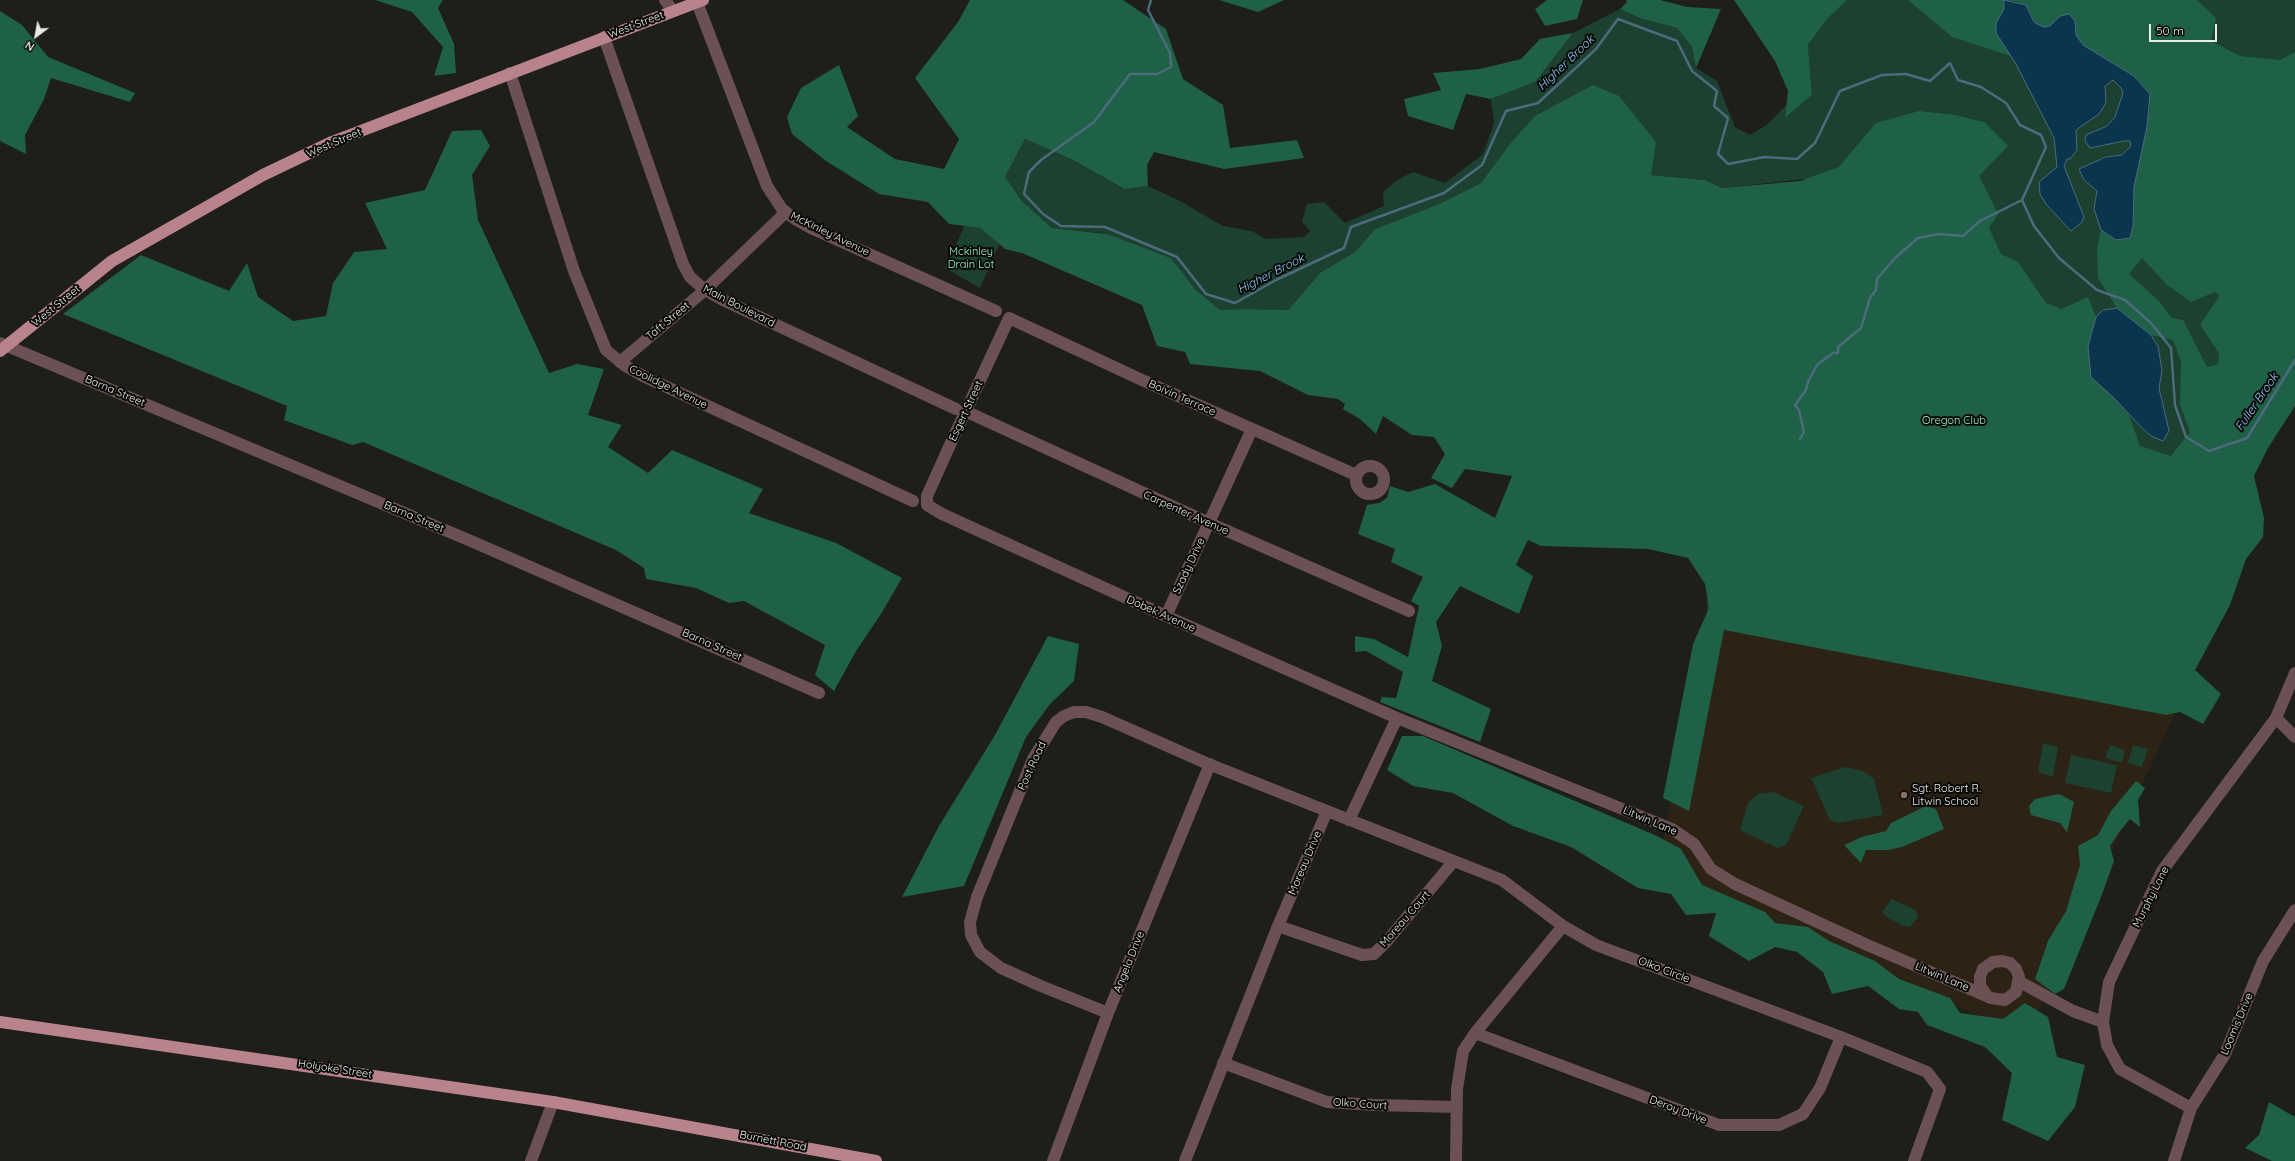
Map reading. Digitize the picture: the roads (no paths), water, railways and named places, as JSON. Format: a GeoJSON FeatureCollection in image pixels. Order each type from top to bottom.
{"type":"FeatureCollection","features":[{"type":"Feature","properties":{"kind":"main road","name":"West Street"},"geometry":{"type":"LineString","coordinates":[[2,347],[112,261],[263,175],[332,142],[700,1]]}},
{"type":"Feature","properties":{"kind":"main road","name":"Holyoke Street"},"geometry":{"type":"LineString","coordinates":[[0,1022],[553,1102],[669,1121]]}},
{"type":"Feature","properties":{"kind":"main road","name":"Burnett Road"},"geometry":{"type":"LineString","coordinates":[[669,1121],[876,1161]]}},
{"type":"Feature","properties":{"kind":"street"},"geometry":{"type":"LineString","coordinates":[[665,0],[673,11]]}},
{"type":"Feature","properties":{"kind":"street","name":"McKinley Avenue"},"geometry":{"type":"LineString","coordinates":[[700,1],[767,186],[776,202],[786,212],[811,228],[996,311]]}},
{"type":"Feature","properties":{"kind":"street","name":"Main Boulevard"},"geometry":{"type":"LineString","coordinates":[[604,37],[683,264],[690,277],[705,290],[960,410]]}},
{"type":"Feature","properties":{"kind":"street","name":"Coolidge Avenue"},"geometry":{"type":"LineString","coordinates":[[510,73],[574,271],[601,343],[606,350],[620,362],[643,376],[913,501]]}},
{"type":"Feature","properties":{"kind":"street","name":"Taft Street"},"geometry":{"type":"LineString","coordinates":[[620,362],[705,290],[786,212]]}},
{"type":"Feature","properties":{"kind":"street","name":"Esgert Street"},"geometry":{"type":"LineString","coordinates":[[927,505],[927,496],[960,410],[1009,318]]}},
{"type":"Feature","properties":{"kind":"street","name":"Boivin Terrace"},"geometry":{"type":"LineString","coordinates":[[1009,318],[1356,475]]}},
{"type":"Feature","properties":{"kind":"street","name":"Barna Street"},"geometry":{"type":"LineString","coordinates":[[2,347],[478,544],[819,693]]}},
{"type":"Feature","properties":{"kind":"street","name":"Carpenter Avenue"},"geometry":{"type":"LineString","coordinates":[[960,410],[1209,523],[1409,611]]}},
{"type":"Feature","properties":{"kind":"street","name":"Szady Drive"},"geometry":{"type":"LineString","coordinates":[[1166,616],[1252,429]]}},
{"type":"Feature","properties":{"kind":"street","name":"Dobek Avenue"},"geometry":{"type":"LineString","coordinates":[[927,505],[942,514],[1166,616],[1398,718]]}},
{"type":"Feature","properties":{"kind":"street","name":"Murphy Lane"},"geometry":{"type":"LineString","coordinates":[[2190,1108],[2120,1068],[2107,1046],[2103,1022],[2109,982],[2162,871],[2276,718],[2295,673]]}},
{"type":"Feature","properties":{"kind":"street","name":"Post Road"},"geometry":{"type":"LineString","coordinates":[[1108,1013],[1001,968],[984,956],[973,942],[970,929],[971,914],[1026,776],[1033,759],[1052,726],[1064,716],[1074,712],[1102,717],[1210,764],[1327,811]]}},
{"type":"Feature","properties":{"kind":"street"},"geometry":{"type":"LineString","coordinates":[[1349,820],[1398,718]]}},
{"type":"Feature","properties":{"kind":"street","name":"Litwin Lane"},"geometry":{"type":"LineString","coordinates":[[1398,718],[1672,829],[1694,844],[1712,869],[1735,884],[1865,944],[1988,996]]}},
{"type":"Feature","properties":{"kind":"street"},"geometry":{"type":"LineString","coordinates":[[2276,718],[2295,737]]}},
{"type":"Feature","properties":{"kind":"street","name":"Angela Drive"},"geometry":{"type":"LineString","coordinates":[[1053,1161],[1108,1013],[1210,764]]}},
{"type":"Feature","properties":{"kind":"street"},"geometry":{"type":"LineString","coordinates":[[1327,811],[1453,862],[1502,880],[1563,926],[1474,1033],[1463,1051],[1457,1089],[1456,1161]]}},
{"type":"Feature","properties":{"kind":"street","name":"Moreau Drive"},"geometry":{"type":"LineString","coordinates":[[1185,1161],[1278,926],[1327,811]]}},
{"type":"Feature","properties":{"kind":"street","name":"Moreau Court"},"geometry":{"type":"LineString","coordinates":[[1278,926],[1362,955],[1374,954],[1388,941],[1453,862]]}},
{"type":"Feature","properties":{"kind":"street","name":"Loomis Drive"},"geometry":{"type":"LineString","coordinates":[[2174,1161],[2190,1108],[2225,1054],[2263,961],[2295,910]]}},
{"type":"Feature","properties":{"kind":"street","name":"Olko Circle"},"geometry":{"type":"LineString","coordinates":[[1563,926],[1596,945],[1841,1037],[1927,1072],[1940,1089],[1914,1161]]}},
{"type":"Feature","properties":{"kind":"street"},"geometry":{"type":"LineString","coordinates":[[2002,961],[2010,963],[2018,973],[2020,982],[2016,992],[2008,999],[1998,1000],[1988,996],[1982,990],[1980,977],[1983,969],[1993,962],[2002,961]]}},
{"type":"Feature","properties":{"kind":"street"},"geometry":{"type":"LineString","coordinates":[[2020,982],[2073,1011],[2103,1022]]}},
{"type":"Feature","properties":{"kind":"street","name":"Deroy Drive"},"geometry":{"type":"LineString","coordinates":[[1474,1033],[1719,1126],[1779,1125],[1803,1114],[1820,1088],[1841,1037]]}},
{"type":"Feature","properties":{"kind":"street","name":"Olko Court"},"geometry":{"type":"LineString","coordinates":[[1223,1063],[1326,1102],[1375,1106],[1456,1107]]}},
{"type":"Feature","properties":{"kind":"street"},"geometry":{"type":"LineString","coordinates":[[531,1161],[553,1102]]}},
{"type":"Feature","properties":{"kind":"water"},"geometry":{"type":"Polygon","coordinates":[[[2004,0],[2026,5],[2034,22],[2043,27],[2050,26],[2060,16],[2069,14],[2075,21],[2076,35],[2083,45],[2134,76],[2150,94],[2147,127],[2134,187],[2133,226],[2130,238],[2116,240],[2101,230],[2094,209],[2097,191],[2084,180],[2079,169],[2106,157],[2122,155],[2131,146],[2130,141],[2124,141],[2090,148],[2085,141],[2086,135],[2107,126],[2115,117],[2123,93],[2121,88],[2113,80],[2105,86],[2106,103],[2099,114],[2076,130],[2077,150],[2070,159],[2067,159],[2064,166],[2084,217],[2082,222],[2071,231],[2046,204],[2040,194],[2039,182],[2057,167],[2054,138],[2016,64],[1996,33],[1996,23],[2004,9],[2004,0]]]}},
{"type":"Feature","properties":{"kind":"water"},"geometry":{"type":"Polygon","coordinates":[[[2117,308],[2151,335],[2158,346],[2162,370],[2159,388],[2169,431],[2163,441],[2151,436],[2091,377],[2088,346],[2096,317],[2103,310],[2117,308]]]}},
{"type":"Feature","properties":{"kind":"waterway","name":"Higher Brook"},"geometry":{"type":"LineString","coordinates":[[1151,0],[1148,10],[1170,53],[1171,67],[1157,74],[1130,74],[1094,122],[1041,160],[1029,172],[1024,194],[1043,214],[1061,226],[1105,227],[1177,257],[1206,294],[1235,303],[1276,280],[1344,248],[1351,227],[1444,193],[1482,165],[1506,111],[1538,103],[1596,49],[1618,19],[1677,41],[1692,71],[1717,91],[1714,106],[1728,118],[1718,154],[1728,164],[1764,157],[1797,159],[1815,143],[1840,91],[1882,75],[1906,74],[1930,81],[1950,63],[1958,80],[1981,87],[2006,103],[2020,125],[2041,135],[2046,147],[2022,200],[2034,226],[2059,258],[2097,290],[2125,300],[2151,323],[2171,348],[2175,405],[2186,437],[2209,451],[2247,438],[2295,360]]}},
{"type":"Feature","properties":{"kind":"waterway"},"geometry":{"type":"LineString","coordinates":[[1800,439],[1804,432],[1799,410],[1795,405],[1806,390],[1808,382],[1817,365],[1833,353],[1838,353],[1838,347],[1861,328],[1870,298],[1876,290],[1877,279],[1896,257],[1918,238],[1939,234],[1963,236],[1980,221],[2022,200]]}},
{"type":"Feature","properties":{"kind":"place","name":"Sgt. Robert R. Litwin School"},"geometry":{"type":"Point","coordinates":[1904,795]}},
{"type":"Feature","properties":{"kind":"park label","name":"Mckinley Drain Lot"},"geometry":{"type":"Point","coordinates":[971,258]}},
{"type":"Feature","properties":{"kind":"park label","name":"Oregon Club"},"geometry":{"type":"Point","coordinates":[1954,421]}},
{"type":"Feature","properties":{"kind":"water label","name":"Fuller Brook"},"geometry":{"type":"Point","coordinates":[2257,402]}}]}
